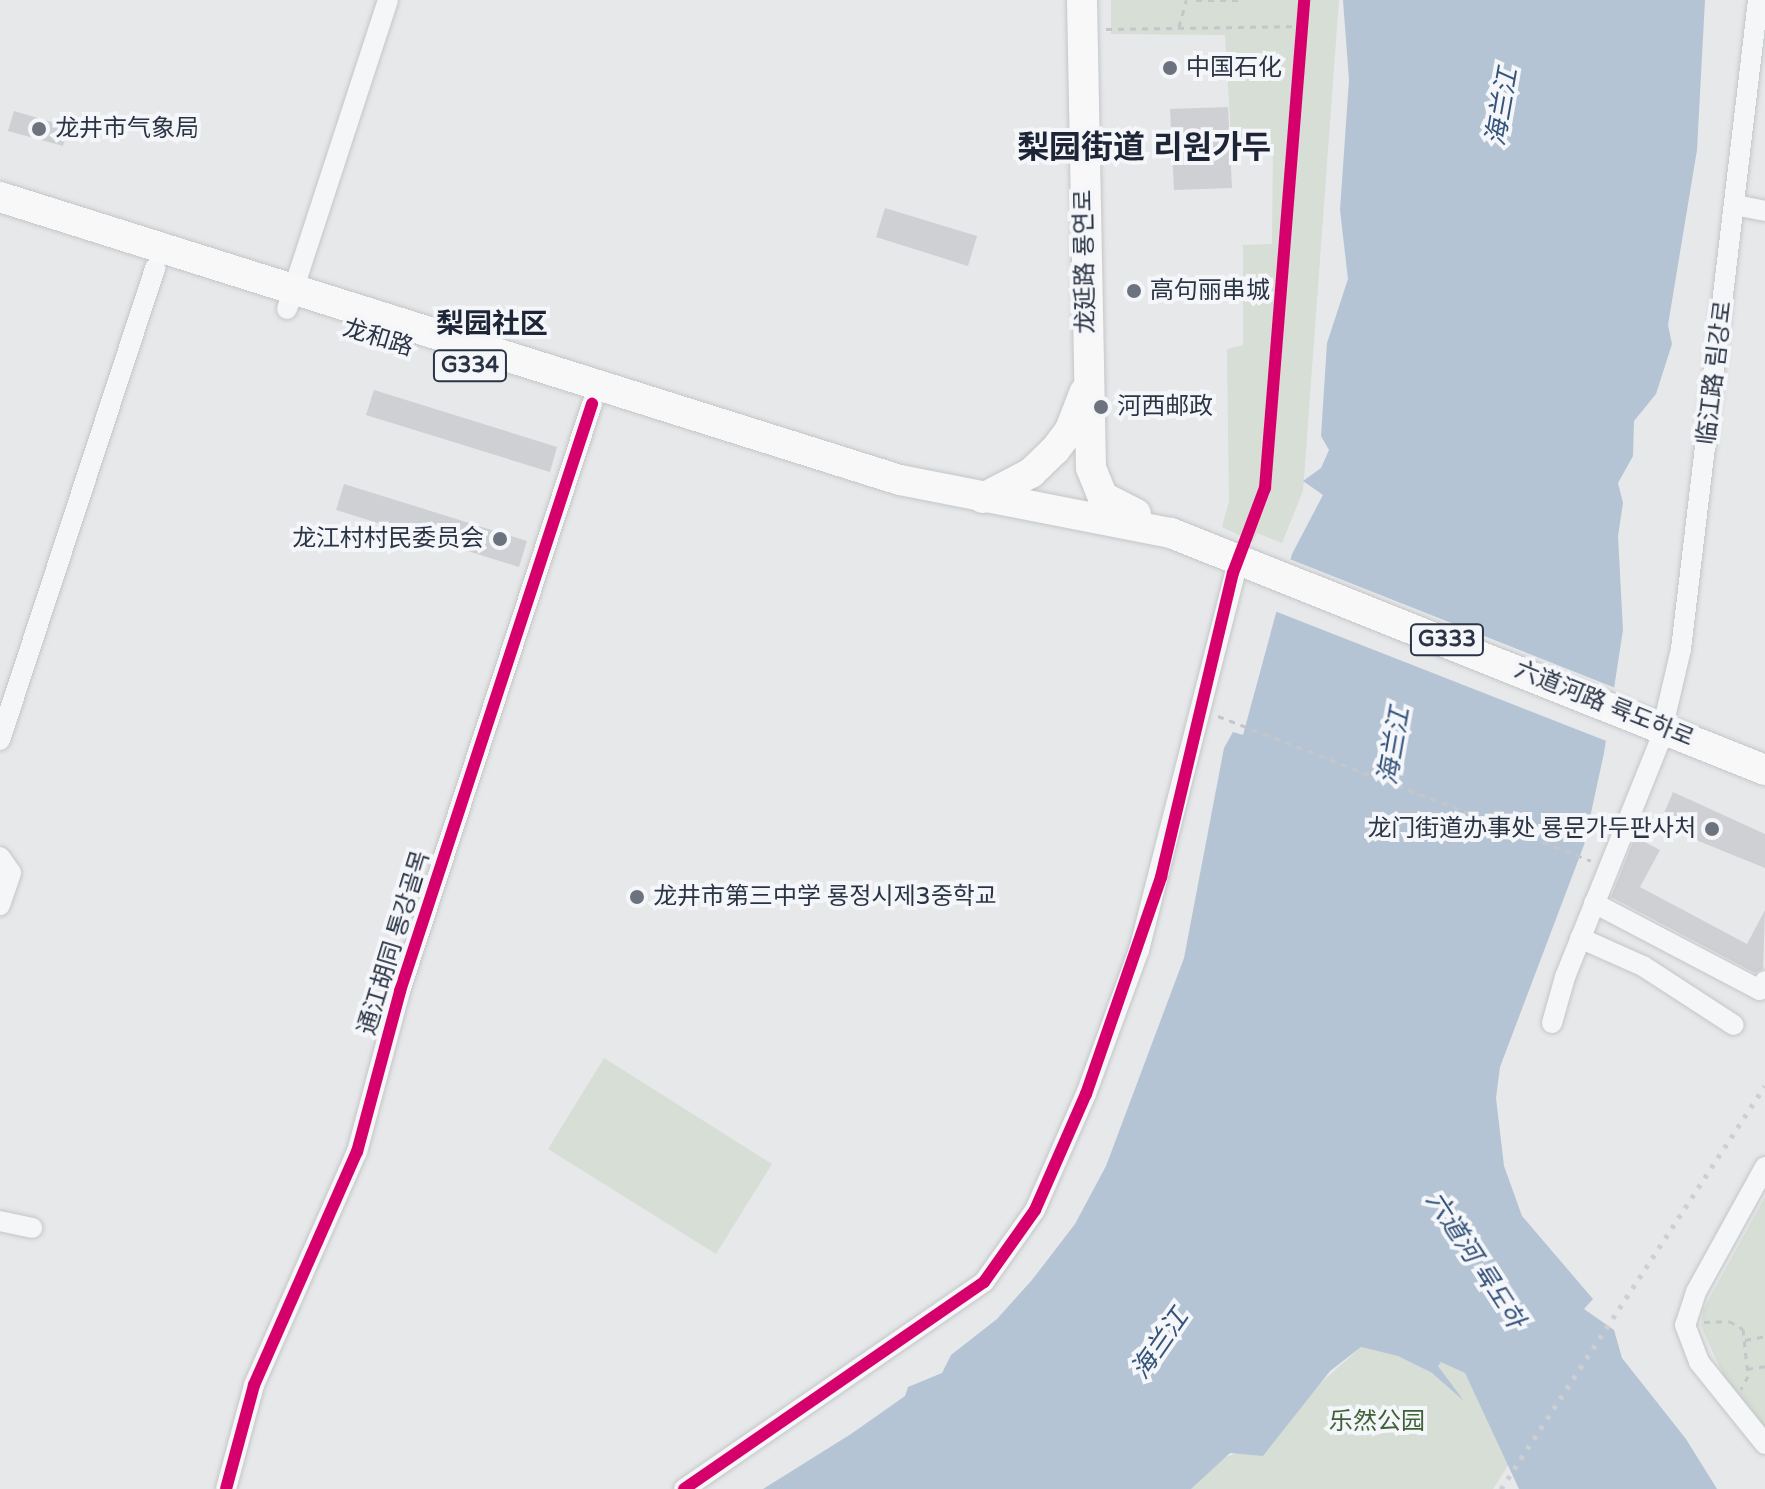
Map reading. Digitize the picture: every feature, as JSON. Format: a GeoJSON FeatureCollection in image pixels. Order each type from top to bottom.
{"type":"FeatureCollection","features":[{"type":"Feature","properties":{"kind":"highway","name":"龙延路 룡연로"},"geometry":{"type":"LineString","coordinates":[[1065,0],[1078,378],[1091,468],[1098,490],[1110,502],[1171,533]]}},
{"type":"Feature","properties":{"kind":"highway","name":"龙延路 룡연로"},"geometry":{"type":"LineString","coordinates":[[941,497],[990,496],[1031,473],[1070,430],[1078,378],[1082,0]]}},
{"type":"Feature","properties":{"kind":"highway","name":"龙和路"},"geometry":{"type":"LineString","coordinates":[[0,197],[592,404],[868,492],[941,497]]}},
{"type":"Feature","properties":{"kind":"highway","name":"龙和路"},"geometry":{"type":"LineString","coordinates":[[0,219],[155,268],[290,299],[888,477],[941,497]]}},
{"type":"Feature","properties":{"kind":"highway","name":"龙延路 룡연로"},"geometry":{"type":"LineString","coordinates":[[941,497],[977,481],[1025,453],[1055,417],[1078,378]]}},
{"type":"Feature","properties":{"kind":"highway"},"geometry":{"type":"LineString","coordinates":[[1070,430],[1082,490],[1097,516],[1122,537]]}},
{"type":"Feature","properties":{"kind":"highway","name":"六道河路 륙도하로"},"geometry":{"type":"LineString","coordinates":[[990,496],[1171,533],[1246,569],[1634,722],[1765,786]]}},
{"type":"Feature","properties":{"kind":"highway","name":"六道河路 륙도하로"},"geometry":{"type":"LineString","coordinates":[[941,497],[1122,537],[1246,569]]}},
{"type":"Feature","properties":{"kind":"highway","name":"六道河路 륙도하로"},"geometry":{"type":"LineString","coordinates":[[1661,735],[1765,770]]}},
{"type":"Feature","properties":{"kind":"street"},"geometry":{"type":"LineString","coordinates":[[290,299],[388,0]]}},
{"type":"Feature","properties":{"kind":"street","name":"临江路 림강로"},"geometry":{"type":"LineString","coordinates":[[1552,1023],[1580,938],[1661,735],[1688,608],[1758,0]]}},
{"type":"Feature","properties":{"kind":"street"},"geometry":{"type":"LineString","coordinates":[[1735,205],[1765,211]]}},
{"type":"Feature","properties":{"kind":"street"},"geometry":{"type":"LineString","coordinates":[[0,740],[155,268]]}},
{"type":"Feature","properties":{"kind":"street","name":"通江胡同 통강골목"},"geometry":{"type":"LineString","coordinates":[[226,1489],[254,1385],[357,1152],[400,991],[592,404]]}},
{"type":"Feature","properties":{"kind":"street"},"geometry":{"type":"LineString","coordinates":[[684,1489],[940,1316],[984,1282],[1013,1246],[1086,1094],[1139,950],[1200,709],[1246,569]]}},
{"type":"Feature","properties":{"kind":"street"},"geometry":{"type":"LineString","coordinates":[[0,857],[11,873],[0,905]]}},
{"type":"Feature","properties":{"kind":"street"},"geometry":{"type":"LineString","coordinates":[[1594,903],[1760,990],[1765,981]]}},
{"type":"Feature","properties":{"kind":"street"},"geometry":{"type":"LineString","coordinates":[[1580,938],[1643,966],[1734,1025]]}},
{"type":"Feature","properties":{"kind":"street"},"geometry":{"type":"LineString","coordinates":[[1765,1167],[1696,1292],[1685,1325],[1689,1347],[1765,1444]]}},
{"type":"Feature","properties":{"kind":"street"},"geometry":{"type":"LineString","coordinates":[[0,1221],[32,1228]]}},
{"type":"Feature","properties":{"kind":"path"},"geometry":{"type":"LineString","coordinates":[[1179,28],[1186,0]]}},
{"type":"Feature","properties":{"kind":"path"},"geometry":{"type":"LineString","coordinates":[[1196,0],[1240,0]]}},
{"type":"Feature","properties":{"kind":"path"},"geometry":{"type":"LineString","coordinates":[[1082,30],[1179,28],[1302,20],[1301,42]]}},
{"type":"Feature","properties":{"kind":"path"},"geometry":{"type":"LineString","coordinates":[[1200,709],[1582,857]]}},
{"type":"Feature","properties":{"kind":"path"},"geometry":{"type":"LineString","coordinates":[[1685,1325],[1729,1321],[1743,1329],[1747,1369],[1742,1388],[1729,1399]]}},
{"type":"Feature","properties":{"kind":"path"},"geometry":{"type":"LineString","coordinates":[[1745,1340],[1765,1336]]}},
{"type":"Feature","properties":{"kind":"path"},"geometry":{"type":"LineString","coordinates":[[1747,1369],[1765,1366]]}},
{"type":"Feature","properties":{"kind":"green space"},"geometry":{"type":"Polygon","coordinates":[[[1111,0],[1339,0],[1303,491],[1282,543],[1257,533],[1253,542],[1222,527],[1229,501],[1227,349],[1243,345],[1243,245],[1272,244],[1273,150],[1232,152],[1225,35],[1111,34],[1111,0]]]}},
{"type":"Feature","properties":{"kind":"green space"},"geometry":{"type":"Polygon","coordinates":[[[604,1058],[772,1164],[716,1254],[548,1149],[604,1058]]]}},
{"type":"Feature","properties":{"kind":"green space"},"geometry":{"type":"Polygon","coordinates":[[[1765,1197],[1765,1429],[1725,1379],[1701,1326],[1703,1310],[1765,1197]]]}},
{"type":"Feature","properties":{"kind":"green space","name":"乐然公园"},"geometry":{"type":"Polygon","coordinates":[[[1361,1347],[1399,1356],[1444,1380],[1460,1397],[1438,1366],[1441,1361],[1465,1373],[1509,1464],[1493,1489],[1191,1489],[1219,1459],[1245,1451],[1361,1347]]]}},
{"type":"Feature","properties":{"kind":"water"},"geometry":{"type":"Polygon","coordinates":[[[1343,0],[1705,0],[1697,150],[1668,325],[1672,344],[1656,394],[1634,421],[1633,456],[1618,483],[1623,503],[1618,536],[1623,630],[1604,753],[1584,845],[1500,1067],[1496,1098],[1504,1166],[1522,1216],[1593,1299],[1584,1309],[1614,1330],[1622,1358],[1686,1439],[1717,1489],[1519,1489],[1465,1373],[1441,1362],[1438,1366],[1464,1401],[1432,1373],[1398,1356],[1361,1347],[1330,1371],[1263,1456],[1230,1453],[1191,1489],[763,1489],[851,1434],[905,1396],[908,1387],[942,1373],[951,1355],[997,1319],[1032,1280],[1075,1224],[1106,1166],[1184,958],[1224,748],[1233,732],[1243,735],[1292,554],[1323,495],[1303,481],[1321,468],[1329,450],[1321,436],[1327,343],[1348,279],[1340,210],[1349,80],[1343,0]]]}},
{"type":"Feature","properties":{"kind":"pier"},"geometry":{"type":"Polygon","coordinates":[[[1287,558],[1618,689],[1609,742],[1272,610],[1287,558]]]}},
{"type":"Feature","properties":{"kind":"building"},"geometry":{"type":"Polygon","coordinates":[[[1228,107],[1232,188],[1174,190],[1170,109],[1228,107]]]}},
{"type":"Feature","properties":{"kind":"building","name":"龙井市气象局"},"geometry":{"type":"Polygon","coordinates":[[[14,111],[69,127],[63,146],[8,131],[14,111]]]}},
{"type":"Feature","properties":{"kind":"building"},"geometry":{"type":"Polygon","coordinates":[[[885,208],[977,236],[968,266],[876,237],[885,208]]]}},
{"type":"Feature","properties":{"kind":"building"},"geometry":{"type":"Polygon","coordinates":[[[374,390],[557,447],[550,472],[366,415],[374,390]]]}},
{"type":"Feature","properties":{"kind":"building"},"geometry":{"type":"Polygon","coordinates":[[[344,484],[527,541],[519,567],[336,510],[344,484]]]}},
{"type":"Feature","properties":{"kind":"building","name":"龙门街道办事处 룡문가두판사처"},"geometry":{"type":"Polygon","coordinates":[[[1673,792],[1765,834],[1765,868],[1659,825],[1673,792]]]}},
{"type":"Feature","properties":{"kind":"building"},"geometry":{"type":"Polygon","coordinates":[[[1635,837],[1660,850],[1640,887],[1747,944],[1765,910],[1763,969],[1755,973],[1611,897],[1635,837]]]}},
{"type":"Feature","properties":{"kind":"railway"},"geometry":{"type":"LineString","coordinates":[[1501,1489],[1765,1086]]}},
{"type":"Feature","properties":{"kind":"cycle path"},"geometry":{"type":"LineString","coordinates":[[684,1489],[984,1282],[1035,1210],[1086,1094],[1161,877],[1233,573],[1265,488],[1304,0]]}},
{"type":"Feature","properties":{"kind":"cycle path"},"geometry":{"type":"LineString","coordinates":[[226,1489],[254,1385],[357,1152],[400,991],[592,404]]}},
{"type":"Feature","properties":{"kind":"place","name":"中国石化"},"geometry":{"type":"Point","coordinates":[1170,68]}},
{"type":"Feature","properties":{"kind":"place","name":"龙井市气象局"},"geometry":{"type":"Point","coordinates":[39,129]}},
{"type":"Feature","properties":{"kind":"place","name":"高句丽串城"},"geometry":{"type":"Point","coordinates":[1134,291]}},
{"type":"Feature","properties":{"kind":"place","name":"河西邮政"},"geometry":{"type":"Point","coordinates":[1101,407]}},
{"type":"Feature","properties":{"kind":"place","name":"龙江村村民委员会"},"geometry":{"type":"Point","coordinates":[500,539]}},
{"type":"Feature","properties":{"kind":"place","name":"龙门街道办事处 룡문가두판사처"},"geometry":{"type":"Point","coordinates":[1712,829]}},
{"type":"Feature","properties":{"kind":"place","name":"龙井市第三中学 룡정시제3중학교"},"geometry":{"type":"Point","coordinates":[637,897]}},
{"type":"Feature","properties":{"kind":"district","name":"梨园街道 리원가두"},"geometry":{"type":"Point","coordinates":[1144,148]}},
{"type":"Feature","properties":{"kind":"district","name":"梨园社区"},"geometry":{"type":"Point","coordinates":[492,324]}},
{"type":"Feature","properties":{"kind":"water label","name":"海兰江"},"geometry":{"type":"Point","coordinates":[1502,107]}},
{"type":"Feature","properties":{"kind":"water label","name":"海兰江"},"geometry":{"type":"Point","coordinates":[1394,746]}},
{"type":"Feature","properties":{"kind":"water label","name":"六道河 륙도하"},"geometry":{"type":"Point","coordinates":[1475,1260]}},
{"type":"Feature","properties":{"kind":"water label","name":"海兰江"},"geometry":{"type":"Point","coordinates":[1160,1344]}}]}
